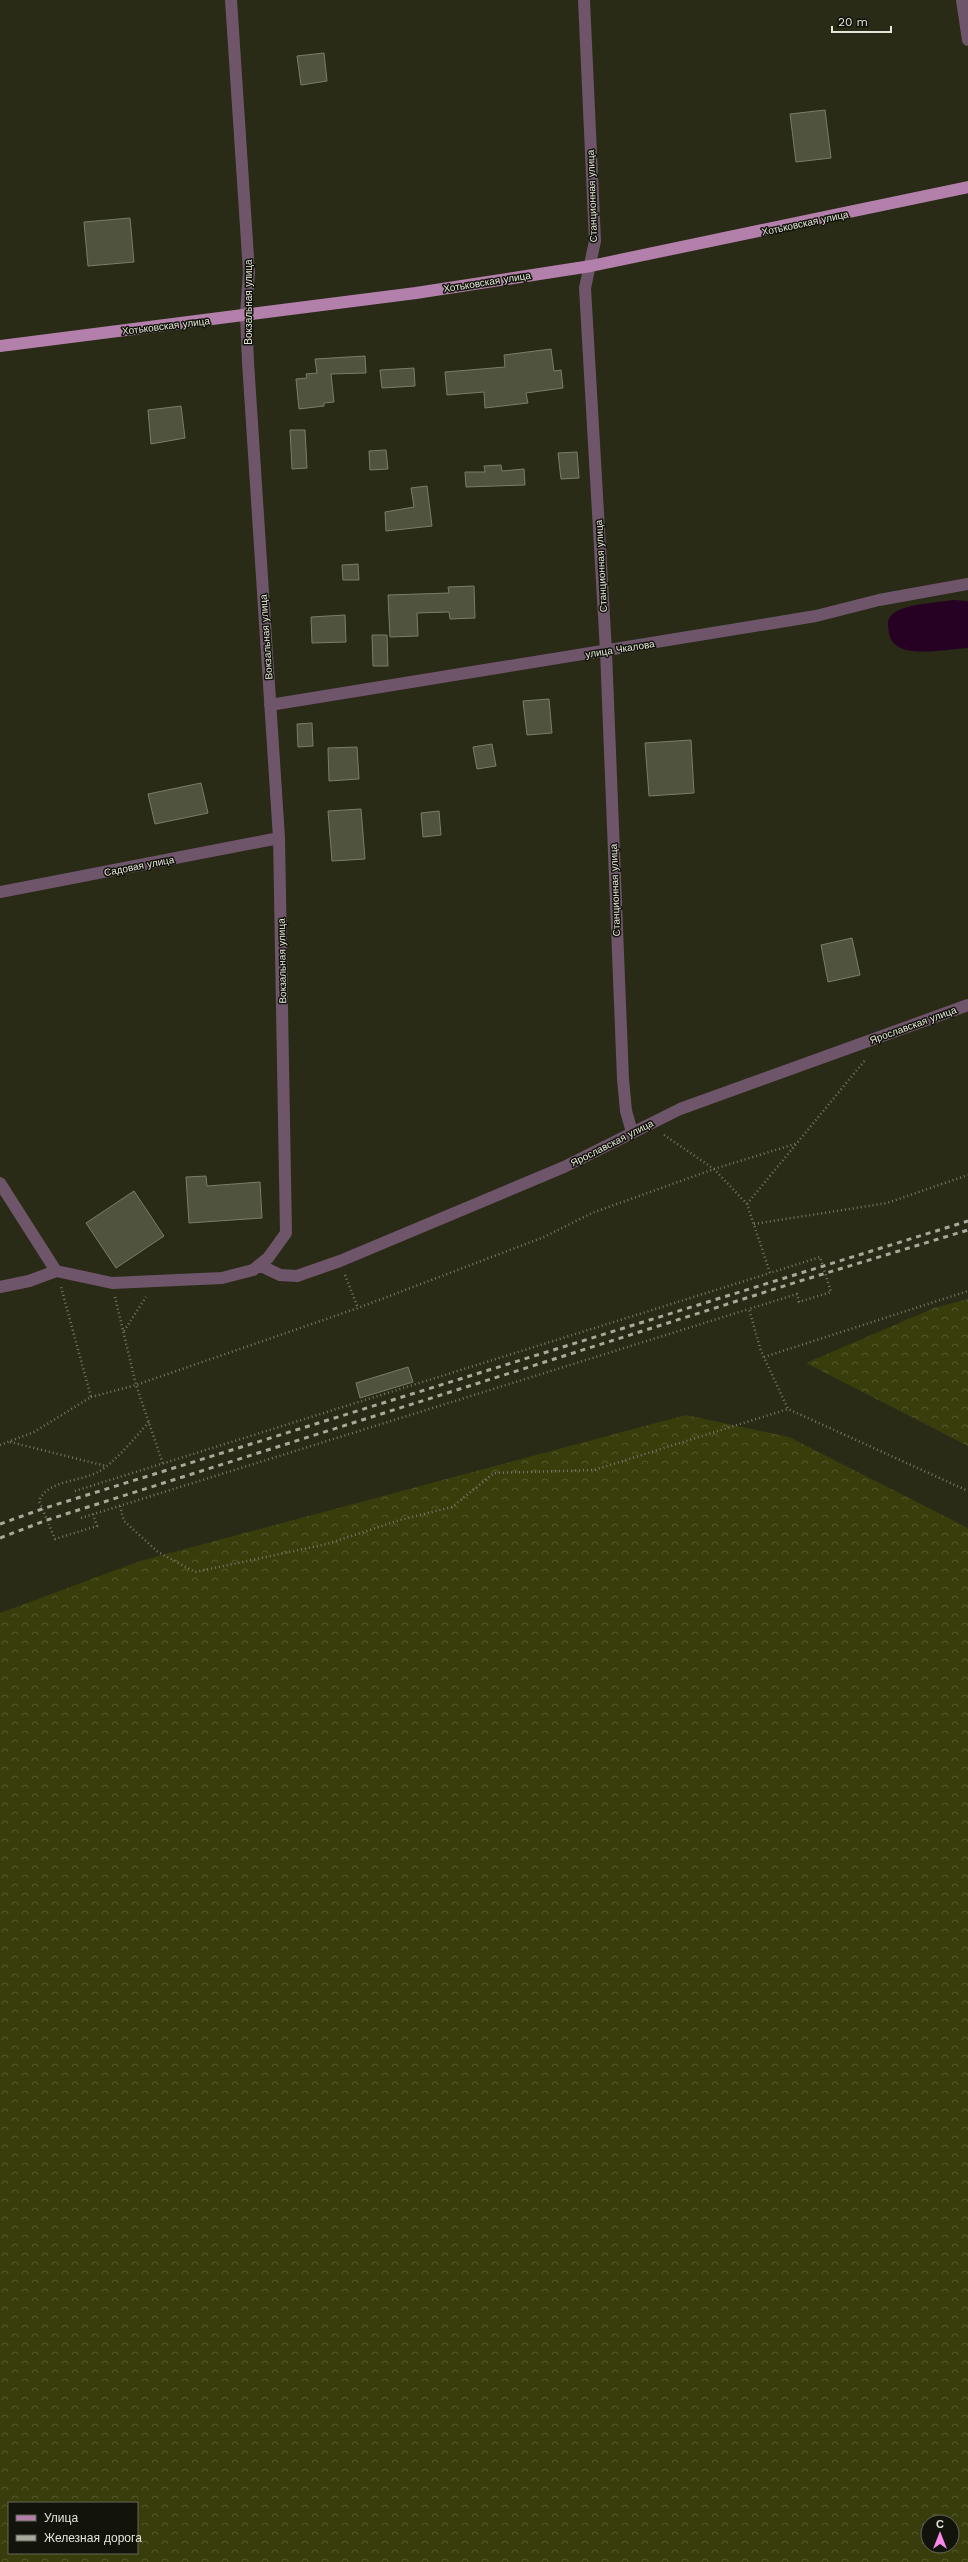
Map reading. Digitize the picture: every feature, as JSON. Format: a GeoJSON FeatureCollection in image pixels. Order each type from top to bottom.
{"type":"FeatureCollection","features":[{"type":"Feature","properties":{"kind":"main road","name":"Хотьковская улица"},"geometry":{"type":"LineString","coordinates":[[0,346],[246,315],[591,266],[968,187]]}},
{"type":"Feature","properties":{"kind":"street","name":"Вокзальная улица"},"geometry":{"type":"LineString","coordinates":[[231,0],[249,272],[246,315],[279,838],[287,1159],[286,1233],[268,1258],[259,1266]]}},
{"type":"Feature","properties":{"kind":"street","name":"Станционная улица"},"geometry":{"type":"LineString","coordinates":[[584,0],[595,241],[591,266],[585,288],[606,651],[623,1079],[626,1111],[636,1130]]}},
{"type":"Feature","properties":{"kind":"street"},"geometry":{"type":"LineString","coordinates":[[962,0],[968,40]]}},
{"type":"Feature","properties":{"kind":"street","name":"улица Чкалова"},"geometry":{"type":"LineString","coordinates":[[270,705],[816,616],[879,600],[968,584]]}},
{"type":"Feature","properties":{"kind":"street","name":"Садовая улица"},"geometry":{"type":"LineString","coordinates":[[0,892],[279,838]]}},
{"type":"Feature","properties":{"kind":"street","name":"Ярославская улица"},"geometry":{"type":"LineString","coordinates":[[259,1266],[280,1275],[297,1276],[340,1261],[564,1167],[680,1109],[968,1005]]}},
{"type":"Feature","properties":{"kind":"street"},"geometry":{"type":"LineString","coordinates":[[0,1182],[56,1271]]}},
{"type":"Feature","properties":{"kind":"street"},"geometry":{"type":"LineString","coordinates":[[0,1287],[28,1281],[56,1271],[112,1283],[222,1278],[253,1270],[259,1266]]}},
{"type":"Feature","properties":{"kind":"path"},"geometry":{"type":"LineString","coordinates":[[747,1204],[887,1034]]}},
{"type":"Feature","properties":{"kind":"path"},"geometry":{"type":"LineString","coordinates":[[636,1130],[660,1133],[714,1169],[747,1204],[770,1273]]}},
{"type":"Feature","properties":{"kind":"path"},"geometry":{"type":"LineString","coordinates":[[0,1445],[34,1432],[91,1397],[136,1385],[358,1308],[544,1237],[592,1213],[714,1169],[795,1144]]}},
{"type":"Feature","properties":{"kind":"path"},"geometry":{"type":"LineString","coordinates":[[754,1224],[887,1203],[968,1175]]}},
{"type":"Feature","properties":{"kind":"path"},"geometry":{"type":"LineString","coordinates":[[75,1491],[820,1257],[831,1292],[799,1302],[797,1294],[81,1518]]}},
{"type":"Feature","properties":{"kind":"path"},"geometry":{"type":"LineString","coordinates":[[340,1261],[358,1308]]}},
{"type":"Feature","properties":{"kind":"path"},"geometry":{"type":"LineString","coordinates":[[56,1271],[91,1397]]}},
{"type":"Feature","properties":{"kind":"path"},"geometry":{"type":"LineString","coordinates":[[123,1331],[157,1281]]}},
{"type":"Feature","properties":{"kind":"path"},"geometry":{"type":"LineString","coordinates":[[112,1283],[136,1385],[162,1464]]}},
{"type":"Feature","properties":{"kind":"path"},"geometry":{"type":"LineString","coordinates":[[764,1357],[968,1291]]}},
{"type":"Feature","properties":{"kind":"path"},"geometry":{"type":"LineString","coordinates":[[749,1309],[764,1357],[788,1409],[968,1491]]}},
{"type":"Feature","properties":{"kind":"path"},"geometry":{"type":"LineString","coordinates":[[120,1506],[124,1521],[158,1552],[195,1572],[327,1544],[400,1520],[452,1507],[494,1473],[594,1470],[788,1409]]}},
{"type":"Feature","properties":{"kind":"path"},"geometry":{"type":"LineString","coordinates":[[93,1514],[97,1526],[55,1539],[39,1501],[42,1493],[51,1488],[98,1472],[106,1466],[149,1422]]}},
{"type":"Feature","properties":{"kind":"path"},"geometry":{"type":"LineString","coordinates":[[9,1442],[106,1466]]}},
{"type":"Feature","properties":{"kind":"green space"},"geometry":{"type":"Polygon","coordinates":[[[968,1299],[968,1446],[806,1363],[934,1308],[968,1299]]]}},
{"type":"Feature","properties":{"kind":"green space"},"geometry":{"type":"Polygon","coordinates":[[[686,1415],[789,1437],[968,1528],[968,2562],[0,2562],[0,1613],[140,1561],[686,1415]]]}},
{"type":"Feature","properties":{"kind":"shaded area"},"geometry":{"type":"Polygon","coordinates":[[[953,600],[968,601],[968,648],[910,651],[902,649],[892,641],[889,634],[888,623],[890,616],[894,613],[912,606],[953,600]]]}},
{"type":"Feature","properties":{"kind":"building"},"geometry":{"type":"Polygon","coordinates":[[[324,53],[327,81],[301,85],[297,56],[324,53]]]}},
{"type":"Feature","properties":{"kind":"building"},"geometry":{"type":"Polygon","coordinates":[[[825,110],[831,158],[796,162],[790,114],[825,110]]]}},
{"type":"Feature","properties":{"kind":"building"},"geometry":{"type":"Polygon","coordinates":[[[130,218],[134,262],[88,266],[84,222],[130,218]]]}},
{"type":"Feature","properties":{"kind":"building"},"geometry":{"type":"Polygon","coordinates":[[[551,349],[554,371],[561,370],[563,388],[526,393],[528,403],[485,408],[484,392],[447,395],[445,372],[505,367],[504,355],[551,349]]]}},
{"type":"Feature","properties":{"kind":"building"},"geometry":{"type":"Polygon","coordinates":[[[365,356],[366,373],[331,374],[334,402],[324,403],[324,406],[299,409],[296,379],[307,378],[306,374],[317,373],[315,359],[365,356]]]}},
{"type":"Feature","properties":{"kind":"building"},"geometry":{"type":"Polygon","coordinates":[[[414,368],[415,386],[382,388],[380,370],[414,368]]]}},
{"type":"Feature","properties":{"kind":"building"},"geometry":{"type":"Polygon","coordinates":[[[181,406],[185,438],[151,444],[148,410],[181,406]]]}},
{"type":"Feature","properties":{"kind":"building"},"geometry":{"type":"Polygon","coordinates":[[[290,430],[305,430],[307,468],[292,469],[290,430]]]}},
{"type":"Feature","properties":{"kind":"building"},"geometry":{"type":"Polygon","coordinates":[[[386,450],[388,469],[370,470],[369,451],[386,450]]]}},
{"type":"Feature","properties":{"kind":"building"},"geometry":{"type":"Polygon","coordinates":[[[577,452],[579,478],[561,479],[558,453],[577,452]]]}},
{"type":"Feature","properties":{"kind":"building"},"geometry":{"type":"Polygon","coordinates":[[[501,465],[502,471],[524,469],[525,485],[466,487],[465,472],[485,472],[484,466],[501,465]]]}},
{"type":"Feature","properties":{"kind":"building"},"geometry":{"type":"Polygon","coordinates":[[[427,486],[432,526],[386,531],[385,512],[414,507],[411,488],[427,486]]]}},
{"type":"Feature","properties":{"kind":"building"},"geometry":{"type":"Polygon","coordinates":[[[358,564],[359,580],[343,580],[342,565],[358,564]]]}},
{"type":"Feature","properties":{"kind":"building"},"geometry":{"type":"Polygon","coordinates":[[[474,586],[475,618],[450,619],[449,612],[417,613],[418,636],[390,637],[388,595],[449,593],[448,587],[474,586]]]}},
{"type":"Feature","properties":{"kind":"building"},"geometry":{"type":"Polygon","coordinates":[[[345,615],[346,642],[312,643],[311,617],[345,615]]]}},
{"type":"Feature","properties":{"kind":"building"},"geometry":{"type":"Polygon","coordinates":[[[372,635],[387,635],[388,666],[373,666],[372,635]]]}},
{"type":"Feature","properties":{"kind":"building"},"geometry":{"type":"Polygon","coordinates":[[[549,699],[552,733],[527,735],[523,701],[549,699]]]}},
{"type":"Feature","properties":{"kind":"building"},"geometry":{"type":"Polygon","coordinates":[[[312,723],[313,746],[298,747],[297,724],[312,723]]]}},
{"type":"Feature","properties":{"kind":"building"},"geometry":{"type":"Polygon","coordinates":[[[691,740],[694,793],[649,796],[645,743],[691,740]]]}},
{"type":"Feature","properties":{"kind":"building"},"geometry":{"type":"Polygon","coordinates":[[[492,744],[496,766],[477,769],[473,747],[492,744]]]}},
{"type":"Feature","properties":{"kind":"building"},"geometry":{"type":"Polygon","coordinates":[[[357,747],[359,779],[329,781],[328,748],[357,747]]]}},
{"type":"Feature","properties":{"kind":"building"},"geometry":{"type":"Polygon","coordinates":[[[201,783],[208,813],[155,824],[148,794],[201,783]]]}},
{"type":"Feature","properties":{"kind":"building"},"geometry":{"type":"Polygon","coordinates":[[[361,809],[365,859],[332,861],[328,811],[361,809]]]}},
{"type":"Feature","properties":{"kind":"building"},"geometry":{"type":"Polygon","coordinates":[[[439,811],[441,835],[423,837],[421,813],[439,811]]]}},
{"type":"Feature","properties":{"kind":"building"},"geometry":{"type":"Polygon","coordinates":[[[852,938],[860,975],[828,982],[821,945],[852,938]]]}},
{"type":"Feature","properties":{"kind":"building"},"geometry":{"type":"Polygon","coordinates":[[[206,1176],[207,1186],[260,1182],[262,1218],[189,1223],[186,1177],[206,1176]]]}},
{"type":"Feature","properties":{"kind":"building"},"geometry":{"type":"Polygon","coordinates":[[[134,1191],[164,1236],[116,1268],[86,1223],[134,1191]]]}},
{"type":"Feature","properties":{"kind":"building"},"geometry":{"type":"Polygon","coordinates":[[[408,1367],[413,1382],[360,1398],[356,1383],[408,1367]]]}},
{"type":"Feature","properties":{"kind":"railway"},"geometry":{"type":"LineString","coordinates":[[0,1524],[42,1509],[968,1221]]}},
{"type":"Feature","properties":{"kind":"railway"},"geometry":{"type":"LineString","coordinates":[[0,1538],[47,1520],[800,1281],[968,1230]]}}]}
